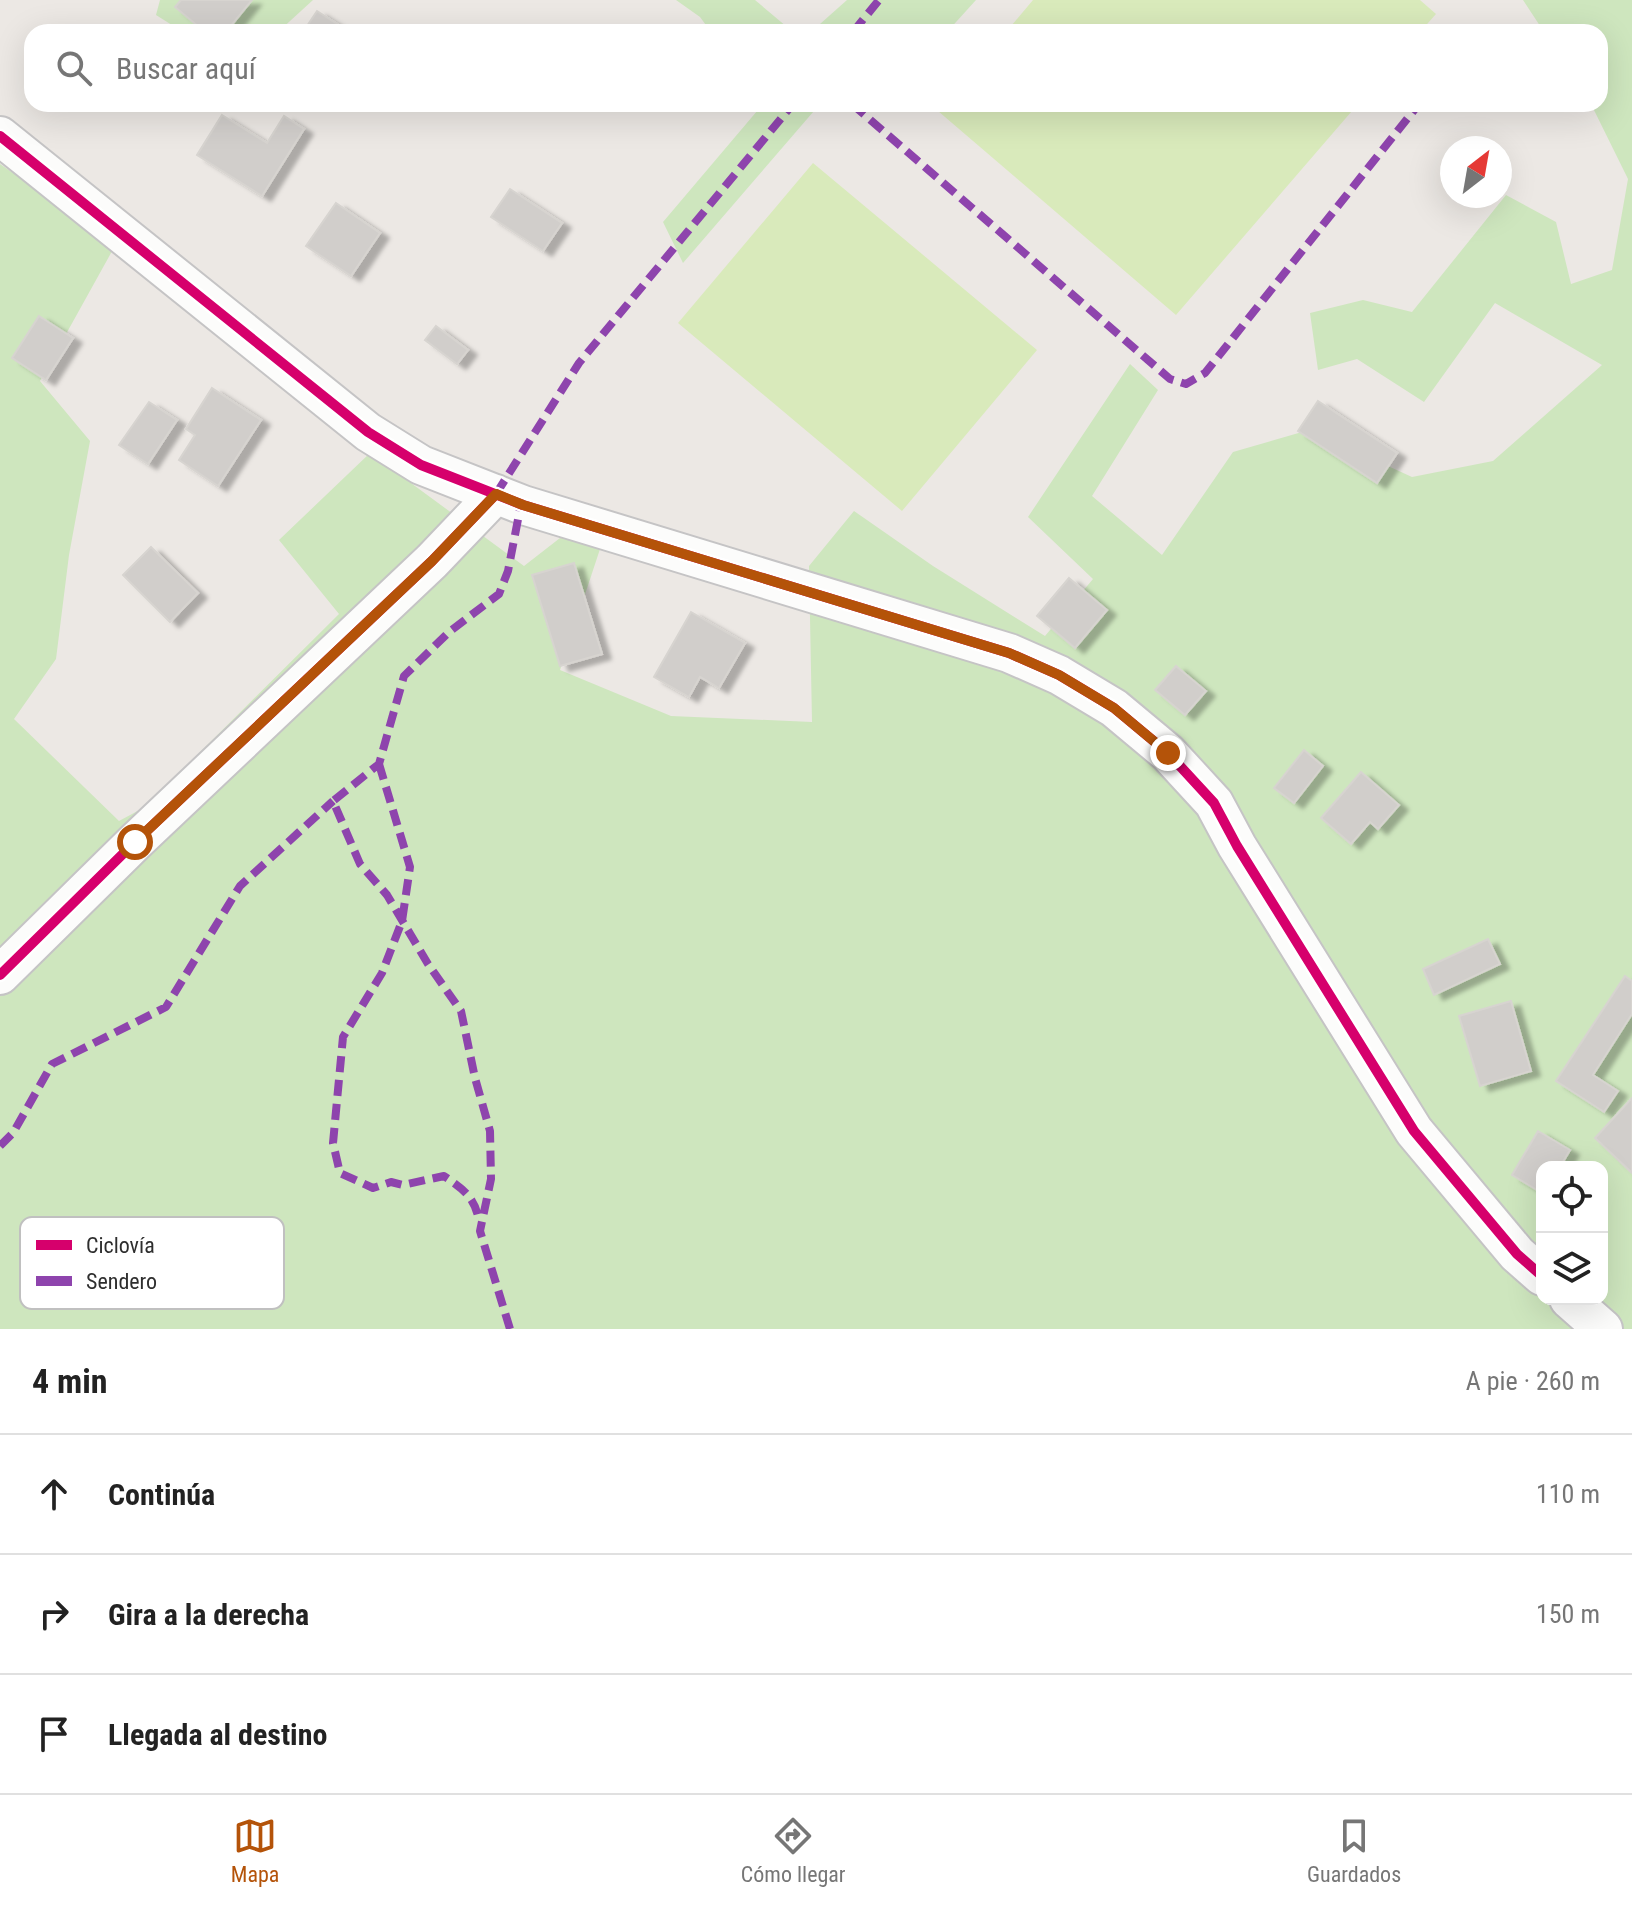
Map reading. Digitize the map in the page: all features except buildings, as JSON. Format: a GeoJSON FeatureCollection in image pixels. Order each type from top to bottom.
{"type":"FeatureCollection","features":[{"type":"Feature","properties":{"kind":"street"},"geometry":{"type":"LineString","coordinates":[[0,136],[368,432],[421,465],[523,505],[1009,653],[1059,675],[1114,708],[1168,753],[1214,803],[1237,846],[1414,1131],[1517,1254],[1536,1271]]}},
{"type":"Feature","properties":{"kind":"street"},"geometry":{"type":"LineString","coordinates":[[0,975],[135,842],[432,561],[496,494]]}},
{"type":"Feature","properties":{"kind":"street"},"geometry":{"type":"LineString","coordinates":[[1576,1305],[1603,1329]]}},
{"type":"Feature","properties":{"kind":"green space"},"geometry":{"type":"Polygon","coordinates":[[[160,0],[313,0],[287,24],[170,24],[156,15],[160,0]]]}},
{"type":"Feature","properties":{"kind":"green space"},"geometry":{"type":"Polygon","coordinates":[[[676,0],[755,0],[784,24],[705,24],[676,0]]]}},
{"type":"Feature","properties":{"kind":"green space"},"geometry":{"type":"Polygon","coordinates":[[[847,0],[976,0],[954,24],[820,24],[847,0]]]}},
{"type":"Feature","properties":{"kind":"green space"},"geometry":{"type":"Polygon","coordinates":[[[1033,0],[1420,0],[1436,14],[1427,24],[1013,24],[1033,0]]]}},
{"type":"Feature","properties":{"kind":"green space"},"geometry":{"type":"Polygon","coordinates":[[[1523,0],[1632,0],[1632,1329],[0,1329],[0,164],[116,244],[40,381],[90,441],[69,555],[56,659],[14,719],[119,821],[145,807],[339,614],[279,540],[370,453],[524,566],[569,531],[600,549],[560,670],[671,716],[812,722],[809,566],[854,511],[933,566],[1045,636],[1093,579],[1028,517],[1130,364],[1158,390],[1092,496],[1162,555],[1233,452],[1309,430],[1412,477],[1493,461],[1602,365],[1495,303],[1424,402],[1357,359],[1318,370],[1310,313],[1363,300],[1412,312],[1496,208],[1512,208],[1512,198],[1556,222],[1571,284],[1612,270],[1628,179],[1595,112],[1608,112],[1608,24],[1539,24],[1523,0]]]}},
{"type":"Feature","properties":{"kind":"green space"},"geometry":{"type":"Polygon","coordinates":[[[756,112],[813,112],[683,263],[663,222],[756,112]]]}},
{"type":"Feature","properties":{"kind":"green space"},"geometry":{"type":"Polygon","coordinates":[[[939,112],[1351,112],[1176,315],[939,112]]]}},
{"type":"Feature","properties":{"kind":"green space"},"geometry":{"type":"Polygon","coordinates":[[[813,163],[1037,350],[902,511],[678,323],[813,163]]]}},
{"type":"Feature","properties":{"kind":"marked path"},"geometry":{"type":"LineString","coordinates":[[860,24],[879,0]]}},
{"type":"Feature","properties":{"kind":"marked path"},"geometry":{"type":"LineString","coordinates":[[496,494],[579,363],[786,112]]}},
{"type":"Feature","properties":{"kind":"marked path"},"geometry":{"type":"LineString","coordinates":[[861,112],[1170,379],[1186,384],[1205,373],[1413,112]]}},
{"type":"Feature","properties":{"kind":"marked path"},"geometry":{"type":"LineString","coordinates":[[510,1329],[480,1231],[491,1179],[490,1131],[461,1011],[428,964],[387,895],[360,864],[333,801],[379,764],[404,676],[449,632],[499,594],[508,571],[523,505]]}},
{"type":"Feature","properties":{"kind":"marked path"},"geometry":{"type":"LineString","coordinates":[[379,764],[410,867],[402,921],[382,973],[343,1037],[333,1143],[340,1173],[373,1188],[391,1182],[403,1185],[444,1176],[467,1194],[475,1206],[479,1221]]}},
{"type":"Feature","properties":{"kind":"marked path"},"geometry":{"type":"LineString","coordinates":[[0,1146],[13,1133],[52,1064],[166,1007],[240,886],[333,801]]}},
{"type":"Feature","properties":{"kind":"cycle path"},"geometry":{"type":"LineString","coordinates":[[0,136],[368,432],[421,465],[523,505],[1009,653],[1059,675],[1114,708],[1168,753],[1214,803],[1237,846],[1414,1131],[1517,1254],[1536,1271]]}},
{"type":"Feature","properties":{"kind":"cycle path"},"geometry":{"type":"LineString","coordinates":[[0,975],[135,842],[432,561],[496,494]]}},
{"type":"Feature","properties":{"kind":"route"},"geometry":{"type":"LineString","coordinates":[[135,842],[432,561],[496,494],[523,505],[1009,653],[1059,675],[1114,708],[1168,753]]}}]}
